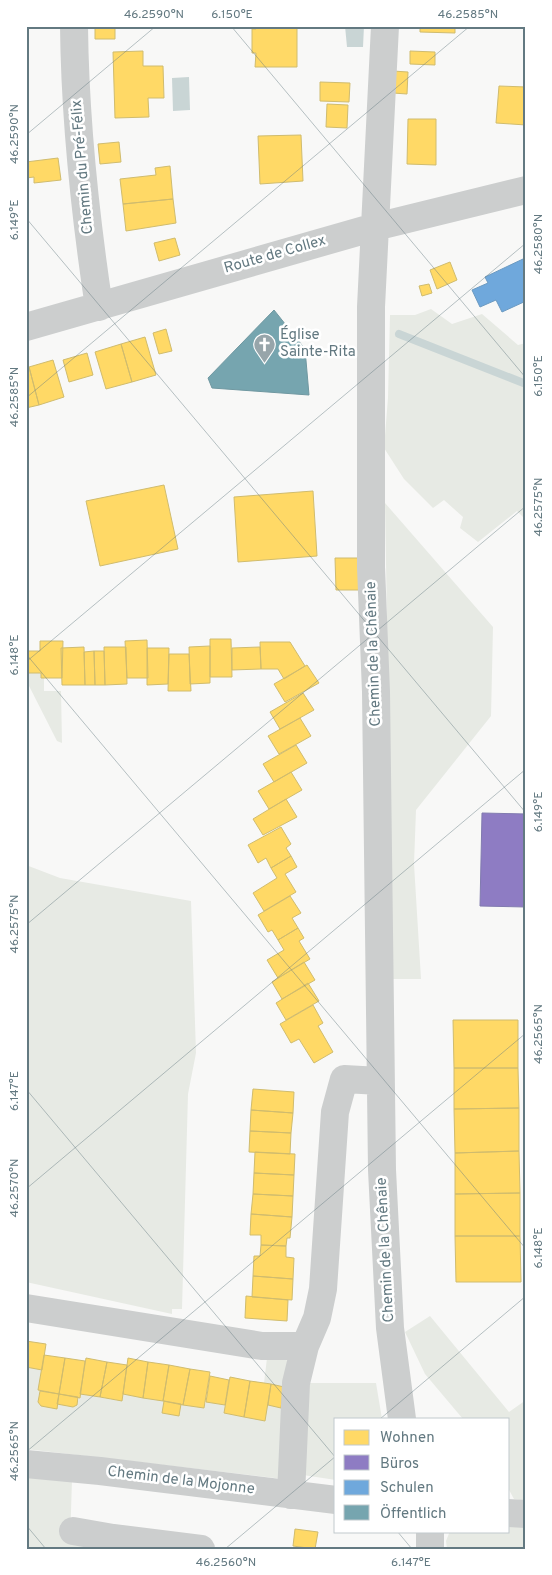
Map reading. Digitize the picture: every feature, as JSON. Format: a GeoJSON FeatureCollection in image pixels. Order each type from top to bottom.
{"type":"FeatureCollection","features":[{"type":"Feature","properties":{"kind":"street","name":"Chemin du Pré-Félix"},"geometry":{"type":"LineString","coordinates":[[74,26],[79,123],[90,249],[99,306]]}},
{"type":"Feature","properties":{"kind":"street","name":"Chemin de la Chênaie"},"geometry":{"type":"LineString","coordinates":[[385,26],[375,227],[370,428],[371,568],[376,692],[380,1082],[388,1300],[402,1418]]}},
{"type":"Feature","properties":{"kind":"street","name":"Route de Collex"},"geometry":{"type":"LineString","coordinates":[[26,327],[375,227],[526,190]]}},
{"type":"Feature","properties":{"kind":"street"},"geometry":{"type":"LineString","coordinates":[[290,1495],[296,1383],[305,1346],[317,1318],[323,1289],[335,1112],[344,1079],[380,1082]]}},
{"type":"Feature","properties":{"kind":"street"},"geometry":{"type":"LineString","coordinates":[[26,1308],[262,1346],[305,1346]]}},
{"type":"Feature","properties":{"kind":"street","name":"Chemin de la Mojonne"},"geometry":{"type":"LineString","coordinates":[[26,1464],[100,1471],[334,1500]]}},
{"type":"Feature","properties":{"kind":"street"},"geometry":{"type":"LineString","coordinates":[[510,1513],[526,1514]]}},
{"type":"Feature","properties":{"kind":"street"},"geometry":{"type":"LineString","coordinates":[[73,1531],[111,1543],[201,1549]]}},
{"type":"Feature","properties":{"kind":"street"},"geometry":{"type":"LineString","coordinates":[[430,1532],[430,1549]]}},
{"type":"Feature","properties":{"kind":"shaded area"},"geometry":{"type":"Polygon","coordinates":[[[345,26],[364,26],[363,47],[347,47],[345,26]]]}},
{"type":"Feature","properties":{"kind":"shaded area"},"geometry":{"type":"Polygon","coordinates":[[[189,77],[190,110],[173,111],[172,78],[189,77]]]}},
{"type":"Feature","properties":{"kind":"shaded area"},"geometry":{"type":"Polygon","coordinates":[[[431,309],[452,324],[482,314],[518,345],[526,343],[526,520],[517,511],[478,542],[460,528],[463,517],[444,500],[433,508],[404,479],[384,448],[388,398],[390,315],[415,315],[431,309]]]}},
{"type":"Feature","properties":{"kind":"shaded area"},"geometry":{"type":"Polygon","coordinates":[[[385,503],[493,627],[491,716],[416,810],[414,864],[421,979],[393,979],[385,503]]]}},
{"type":"Feature","properties":{"kind":"shaded area"},"geometry":{"type":"Polygon","coordinates":[[[26,673],[41,673],[41,678],[44,678],[44,691],[61,691],[62,743],[57,741],[26,680],[26,673]]]}},
{"type":"Feature","properties":{"kind":"shaded area"},"geometry":{"type":"Polygon","coordinates":[[[26,865],[60,878],[191,901],[196,1053],[188,1094],[182,1309],[172,1309],[172,1314],[26,1282],[26,865]]]}},
{"type":"Feature","properties":{"kind":"shaded area"},"geometry":{"type":"Polygon","coordinates":[[[430,1316],[509,1412],[526,1400],[526,1501],[514,1499],[510,1492],[510,1418],[462,1418],[425,1374],[405,1332],[430,1316]]]}},
{"type":"Feature","properties":{"kind":"shaded area"},"geometry":{"type":"Polygon","coordinates":[[[267,1358],[286,1359],[289,1364],[283,1479],[26,1449],[26,1367],[42,1370],[38,1402],[41,1406],[57,1404],[73,1407],[77,1405],[80,1394],[121,1401],[123,1394],[204,1408],[206,1402],[225,1405],[224,1413],[244,1417],[250,1381],[264,1383],[267,1358]]]}},
{"type":"Feature","properties":{"kind":"shaded area"},"geometry":{"type":"Polygon","coordinates":[[[308,1383],[376,1383],[382,1418],[334,1418],[334,1480],[303,1475],[308,1383]]]}},
{"type":"Feature","properties":{"kind":"shaded area"},"geometry":{"type":"Polygon","coordinates":[[[26,1474],[72,1480],[70,1542],[88,1546],[90,1549],[26,1549],[26,1474]]]}},
{"type":"Feature","properties":{"kind":"shaded area"},"geometry":{"type":"Polygon","coordinates":[[[510,1524],[526,1525],[526,1549],[447,1549],[446,1541],[450,1532],[510,1532],[510,1524]]]}},
{"type":"Feature","properties":{"kind":"building: Wohnen"},"geometry":{"type":"Polygon","coordinates":[[[95,26],[115,26],[115,39],[95,39],[95,26]]]}},
{"type":"Feature","properties":{"kind":"building: Wohnen"},"geometry":{"type":"Polygon","coordinates":[[[256,26],[297,26],[297,67],[255,67],[256,53],[252,53],[252,29],[256,29],[256,26]]]}},
{"type":"Feature","properties":{"kind":"building: Wohnen"},"geometry":{"type":"Polygon","coordinates":[[[420,26],[455,26],[455,33],[420,32],[420,26]]]}},
{"type":"Feature","properties":{"kind":"building: Wohnen"},"geometry":{"type":"Polygon","coordinates":[[[143,51],[143,66],[163,66],[164,98],[148,98],[149,117],[115,118],[113,52],[143,51]]]}},
{"type":"Feature","properties":{"kind":"building: Wohnen"},"geometry":{"type":"Polygon","coordinates":[[[410,51],[435,52],[435,65],[410,64],[410,51]]]}},
{"type":"Feature","properties":{"kind":"building: Wohnen"},"geometry":{"type":"Polygon","coordinates":[[[393,71],[408,72],[407,94],[393,93],[393,71]]]}},
{"type":"Feature","properties":{"kind":"building: Wohnen"},"geometry":{"type":"Polygon","coordinates":[[[320,82],[350,83],[349,102],[320,101],[320,82]]]}},
{"type":"Feature","properties":{"kind":"building: Wohnen"},"geometry":{"type":"Polygon","coordinates":[[[499,86],[526,87],[526,125],[496,123],[499,86]]]}},
{"type":"Feature","properties":{"kind":"building: Wohnen"},"geometry":{"type":"Polygon","coordinates":[[[327,104],[348,105],[347,128],[326,127],[327,104]]]}},
{"type":"Feature","properties":{"kind":"building: Wohnen"},"geometry":{"type":"Polygon","coordinates":[[[408,119],[436,119],[436,165],[407,164],[408,119]]]}},
{"type":"Feature","properties":{"kind":"building: Wohnen"},"geometry":{"type":"Polygon","coordinates":[[[301,135],[303,181],[260,184],[258,136],[301,135]]]}},
{"type":"Feature","properties":{"kind":"building: Wohnen"},"geometry":{"type":"Polygon","coordinates":[[[119,142],[121,162],[100,164],[98,144],[119,142]]]}},
{"type":"Feature","properties":{"kind":"building: Wohnen"},"geometry":{"type":"Polygon","coordinates":[[[58,158],[61,180],[34,183],[34,177],[26,178],[26,162],[58,158]]]}},
{"type":"Feature","properties":{"kind":"building: Wohnen"},"geometry":{"type":"Polygon","coordinates":[[[170,166],[173,199],[123,204],[120,179],[156,175],[155,168],[170,166]]]}},
{"type":"Feature","properties":{"kind":"building: Wohnen"},"geometry":{"type":"Polygon","coordinates":[[[173,199],[176,223],[126,231],[123,204],[173,199]]]}},
{"type":"Feature","properties":{"kind":"building: Wohnen"},"geometry":{"type":"Polygon","coordinates":[[[175,238],[180,255],[159,261],[154,243],[175,238]]]}},
{"type":"Feature","properties":{"kind":"building: Wohnen"},"geometry":{"type":"Polygon","coordinates":[[[450,262],[457,280],[437,289],[430,270],[450,262]]]}},
{"type":"Feature","properties":{"kind":"building: Wohnen"},"geometry":{"type":"Polygon","coordinates":[[[429,284],[432,293],[422,296],[419,286],[429,284]]]}},
{"type":"Feature","properties":{"kind":"building: Wohnen"},"geometry":{"type":"Polygon","coordinates":[[[166,329],[172,351],[159,354],[153,333],[166,329]]]}},
{"type":"Feature","properties":{"kind":"building: Wohnen"},"geometry":{"type":"Polygon","coordinates":[[[145,337],[156,375],[132,382],[121,344],[145,337]]]}},
{"type":"Feature","properties":{"kind":"building: Wohnen"},"geometry":{"type":"Polygon","coordinates":[[[121,344],[132,382],[106,389],[95,352],[121,344]]]}},
{"type":"Feature","properties":{"kind":"building: Wohnen"},"geometry":{"type":"Polygon","coordinates":[[[87,353],[93,375],[69,382],[63,360],[87,353]]]}},
{"type":"Feature","properties":{"kind":"building: Wohnen"},"geometry":{"type":"Polygon","coordinates":[[[53,360],[64,397],[39,405],[29,367],[53,360]]]}},
{"type":"Feature","properties":{"kind":"building: Wohnen"},"geometry":{"type":"Polygon","coordinates":[[[29,367],[39,405],[26,408],[26,368],[29,367]]]}},
{"type":"Feature","properties":{"kind":"building: Wohnen"},"geometry":{"type":"Polygon","coordinates":[[[164,485],[178,549],[100,566],[86,501],[164,485]]]}},
{"type":"Feature","properties":{"kind":"building: Wohnen"},"geometry":{"type":"Polygon","coordinates":[[[313,491],[317,556],[238,562],[234,497],[313,491]]]}},
{"type":"Feature","properties":{"kind":"building: Wohnen"},"geometry":{"type":"Polygon","coordinates":[[[335,558],[359,558],[360,590],[336,590],[335,558]]]}},
{"type":"Feature","properties":{"kind":"building: Wohnen"},"geometry":{"type":"Polygon","coordinates":[[[210,639],[231,639],[232,677],[210,677],[210,639]]]}},
{"type":"Feature","properties":{"kind":"building: Wohnen"},"geometry":{"type":"Polygon","coordinates":[[[147,640],[148,678],[127,678],[125,641],[147,640]]]}},
{"type":"Feature","properties":{"kind":"building: Wohnen"},"geometry":{"type":"Polygon","coordinates":[[[40,641],[63,641],[62,678],[41,678],[41,673],[26,673],[26,651],[40,651],[40,641]]]}},
{"type":"Feature","properties":{"kind":"building: Wohnen"},"geometry":{"type":"Polygon","coordinates":[[[260,642],[290,642],[305,666],[284,679],[278,669],[261,669],[260,642]]]}},
{"type":"Feature","properties":{"kind":"building: Wohnen"},"geometry":{"type":"Polygon","coordinates":[[[210,646],[210,683],[190,684],[189,647],[210,646]]]}},
{"type":"Feature","properties":{"kind":"building: Wohnen"},"geometry":{"type":"Polygon","coordinates":[[[84,647],[85,685],[62,685],[61,648],[84,647]]]}},
{"type":"Feature","properties":{"kind":"building: Wohnen"},"geometry":{"type":"Polygon","coordinates":[[[104,647],[126,647],[127,684],[105,685],[104,647]]]}},
{"type":"Feature","properties":{"kind":"building: Wohnen"},"geometry":{"type":"Polygon","coordinates":[[[260,647],[261,669],[232,670],[232,648],[260,647]]]}},
{"type":"Feature","properties":{"kind":"building: Wohnen"},"geometry":{"type":"Polygon","coordinates":[[[147,648],[169,648],[168,684],[147,685],[147,648]]]}},
{"type":"Feature","properties":{"kind":"building: Wohnen"},"geometry":{"type":"Polygon","coordinates":[[[94,651],[95,685],[85,685],[84,652],[94,651]]]}},
{"type":"Feature","properties":{"kind":"building: Wohnen"},"geometry":{"type":"Polygon","coordinates":[[[94,651],[104,651],[105,685],[95,685],[94,651]]]}},
{"type":"Feature","properties":{"kind":"building: Wohnen"},"geometry":{"type":"Polygon","coordinates":[[[169,654],[189,654],[191,691],[168,691],[169,654]]]}},
{"type":"Feature","properties":{"kind":"building: Wohnen"},"geometry":{"type":"Polygon","coordinates":[[[307,665],[319,683],[285,702],[274,684],[307,665]]]}},
{"type":"Feature","properties":{"kind":"building: Wohnen"},"geometry":{"type":"Polygon","coordinates":[[[303,693],[314,710],[280,729],[270,712],[303,693]]]}},
{"type":"Feature","properties":{"kind":"building: Wohnen"},"geometry":{"type":"Polygon","coordinates":[[[300,718],[311,736],[279,754],[268,736],[300,718]]]}},
{"type":"Feature","properties":{"kind":"building: Wohnen"},"geometry":{"type":"Polygon","coordinates":[[[296,745],[307,763],[274,782],[263,764],[296,745]]]}},
{"type":"Feature","properties":{"kind":"building: Wohnen"},"geometry":{"type":"Polygon","coordinates":[[[291,772],[302,790],[269,809],[258,791],[291,772]]]}},
{"type":"Feature","properties":{"kind":"building: Wohnen"},"geometry":{"type":"Polygon","coordinates":[[[286,799],[297,817],[263,835],[253,819],[286,799]]]}},
{"type":"Feature","properties":{"kind":"building: Wohnen"},"geometry":{"type":"Polygon","coordinates":[[[281,827],[291,844],[286,848],[291,856],[271,868],[266,858],[258,863],[248,845],[281,827]]]}},
{"type":"Feature","properties":{"kind":"building: Wohnen"},"geometry":{"type":"Polygon","coordinates":[[[291,856],[297,867],[285,874],[296,892],[264,911],[253,893],[277,878],[271,868],[291,856]]]}},
{"type":"Feature","properties":{"kind":"building: Wohnen"},"geometry":{"type":"Polygon","coordinates":[[[290,896],[301,913],[292,918],[298,928],[278,940],[272,930],[268,932],[258,915],[290,896]]]}},
{"type":"Feature","properties":{"kind":"building: Wohnen"},"geometry":{"type":"Polygon","coordinates":[[[298,928],[304,938],[299,941],[310,959],[278,978],[267,960],[284,950],[278,940],[298,928]]]}},
{"type":"Feature","properties":{"kind":"building: Wohnen"},"geometry":{"type":"Polygon","coordinates":[[[304,962],[315,980],[282,999],[272,982],[304,962]]]}},
{"type":"Feature","properties":{"kind":"building: Wohnen"},"geometry":{"type":"Polygon","coordinates":[[[308,983],[319,1001],[286,1020],[276,1003],[308,983]]]}},
{"type":"Feature","properties":{"kind":"building: Wohnen"},"geometry":{"type":"Polygon","coordinates":[[[313,1005],[323,1023],[318,1026],[333,1052],[314,1063],[299,1039],[291,1043],[280,1024],[313,1005]]]}},
{"type":"Feature","properties":{"kind":"building: Wohnen"},"geometry":{"type":"Polygon","coordinates":[[[453,1020],[518,1020],[518,1068],[454,1068],[453,1020]]]}},
{"type":"Feature","properties":{"kind":"building: Wohnen"},"geometry":{"type":"Polygon","coordinates":[[[454,1068],[518,1068],[519,1108],[454,1109],[454,1068]]]}},
{"type":"Feature","properties":{"kind":"building: Wohnen"},"geometry":{"type":"Polygon","coordinates":[[[253,1089],[294,1092],[293,1113],[251,1110],[253,1089]]]}},
{"type":"Feature","properties":{"kind":"building: Wohnen"},"geometry":{"type":"Polygon","coordinates":[[[519,1108],[519,1151],[455,1153],[454,1109],[519,1108]]]}},
{"type":"Feature","properties":{"kind":"building: Wohnen"},"geometry":{"type":"Polygon","coordinates":[[[251,1110],[293,1113],[291,1133],[250,1131],[251,1110]]]}},
{"type":"Feature","properties":{"kind":"building: Wohnen"},"geometry":{"type":"Polygon","coordinates":[[[250,1131],[291,1133],[290,1154],[249,1152],[250,1131]]]}},
{"type":"Feature","properties":{"kind":"building: Wohnen"},"geometry":{"type":"Polygon","coordinates":[[[519,1151],[520,1193],[455,1194],[455,1153],[519,1151]]]}},
{"type":"Feature","properties":{"kind":"building: Wohnen"},"geometry":{"type":"Polygon","coordinates":[[[255,1152],[295,1154],[294,1175],[254,1173],[255,1152]]]}},
{"type":"Feature","properties":{"kind":"building: Wohnen"},"geometry":{"type":"Polygon","coordinates":[[[254,1173],[294,1175],[293,1196],[253,1194],[254,1173]]]}},
{"type":"Feature","properties":{"kind":"building: Wohnen"},"geometry":{"type":"Polygon","coordinates":[[[520,1193],[520,1236],[455,1236],[455,1194],[520,1193]]]}},
{"type":"Feature","properties":{"kind":"building: Wohnen"},"geometry":{"type":"Polygon","coordinates":[[[253,1194],[293,1196],[292,1217],[251,1214],[253,1194]]]}},
{"type":"Feature","properties":{"kind":"building: Wohnen"},"geometry":{"type":"Polygon","coordinates":[[[251,1214],[292,1217],[290,1238],[287,1238],[286,1246],[261,1245],[261,1235],[250,1235],[251,1214]]]}},
{"type":"Feature","properties":{"kind":"building: Wohnen"},"geometry":{"type":"Polygon","coordinates":[[[455,1236],[520,1236],[521,1282],[456,1282],[455,1236]]]}},
{"type":"Feature","properties":{"kind":"building: Wohnen"},"geometry":{"type":"Polygon","coordinates":[[[261,1245],[286,1246],[286,1257],[294,1258],[293,1279],[253,1276],[254,1256],[260,1256],[261,1245]]]}},
{"type":"Feature","properties":{"kind":"building: Wohnen"},"geometry":{"type":"Polygon","coordinates":[[[253,1276],[293,1279],[292,1300],[252,1297],[253,1276]]]}},
{"type":"Feature","properties":{"kind":"building: Wohnen"},"geometry":{"type":"Polygon","coordinates":[[[246,1296],[288,1300],[287,1321],[245,1318],[246,1296]]]}},
{"type":"Feature","properties":{"kind":"building: Wohnen"},"geometry":{"type":"Polygon","coordinates":[[[26,1341],[46,1344],[42,1370],[26,1367],[26,1341]]]}},
{"type":"Feature","properties":{"kind":"building: Wohnen"},"geometry":{"type":"Polygon","coordinates":[[[44,1355],[65,1358],[59,1394],[38,1390],[44,1355]]]}},
{"type":"Feature","properties":{"kind":"building: Wohnen"},"geometry":{"type":"Polygon","coordinates":[[[65,1358],[85,1361],[80,1398],[59,1394],[65,1358]]]}},
{"type":"Feature","properties":{"kind":"building: Wohnen"},"geometry":{"type":"Polygon","coordinates":[[[86,1358],[107,1362],[100,1397],[80,1394],[86,1358]]]}},
{"type":"Feature","properties":{"kind":"building: Wohnen"},"geometry":{"type":"Polygon","coordinates":[[[128,1358],[148,1362],[143,1398],[123,1394],[128,1358]]]}},
{"type":"Feature","properties":{"kind":"building: Wohnen"},"geometry":{"type":"Polygon","coordinates":[[[107,1362],[127,1365],[122,1401],[100,1397],[107,1362]]]}},
{"type":"Feature","properties":{"kind":"building: Wohnen"},"geometry":{"type":"Polygon","coordinates":[[[148,1362],[169,1365],[163,1401],[143,1398],[148,1362]]]}},
{"type":"Feature","properties":{"kind":"building: Wohnen"},"geometry":{"type":"Polygon","coordinates":[[[169,1365],[190,1369],[183,1405],[163,1401],[169,1365]]]}},
{"type":"Feature","properties":{"kind":"building: Wohnen"},"geometry":{"type":"Polygon","coordinates":[[[190,1369],[210,1372],[204,1408],[183,1405],[190,1369]]]}},
{"type":"Feature","properties":{"kind":"building: Wohnen"},"geometry":{"type":"Polygon","coordinates":[[[210,1376],[229,1380],[225,1405],[206,1402],[210,1376]]]}},
{"type":"Feature","properties":{"kind":"building: Wohnen"},"geometry":{"type":"Polygon","coordinates":[[[230,1377],[250,1381],[244,1417],[224,1413],[230,1377]]]}},
{"type":"Feature","properties":{"kind":"building: Wohnen"},"geometry":{"type":"Polygon","coordinates":[[[250,1381],[271,1384],[265,1421],[244,1417],[250,1381]]]}},
{"type":"Feature","properties":{"kind":"building: Wohnen"},"geometry":{"type":"Polygon","coordinates":[[[271,1384],[284,1387],[281,1408],[268,1405],[271,1384]]]}},
{"type":"Feature","properties":{"kind":"building: Wohnen"},"geometry":{"type":"Polygon","coordinates":[[[40,1391],[59,1394],[57,1409],[41,1406],[38,1402],[40,1391]]]}},
{"type":"Feature","properties":{"kind":"building: Wohnen"},"geometry":{"type":"Polygon","coordinates":[[[59,1394],[78,1397],[77,1405],[73,1407],[57,1404],[59,1394]]]}},
{"type":"Feature","properties":{"kind":"building: Wohnen"},"geometry":{"type":"Polygon","coordinates":[[[164,1401],[181,1404],[179,1416],[162,1413],[164,1401]]]}},
{"type":"Feature","properties":{"kind":"building: Wohnen"},"geometry":{"type":"Polygon","coordinates":[[[295,1529],[318,1532],[315,1549],[293,1546],[295,1529]]]}},
{"type":"Feature","properties":{"kind":"building: Büros"},"geometry":{"type":"Polygon","coordinates":[[[482,813],[526,814],[526,907],[480,906],[482,813]]]}},
{"type":"Feature","properties":{"kind":"building: Schulen"},"geometry":{"type":"Polygon","coordinates":[[[523,259],[526,264],[526,301],[502,312],[496,300],[480,307],[472,290],[488,283],[485,277],[523,259]]]}},
{"type":"Feature","properties":{"kind":"building: Öffentlich","name":"Église Sainte-Rita"},"geometry":{"type":"Polygon","coordinates":[[[274,310],[305,349],[309,395],[212,388],[208,378],[274,310]]]}},
{"type":"Feature","properties":{"kind":"waterway"},"geometry":{"type":"LineString","coordinates":[[399,334],[526,384]]}},
{"type":"Feature","properties":{"kind":"place","name":"Église Sainte-Rita"},"geometry":{"type":"Point","coordinates":[264,363]}}]}
